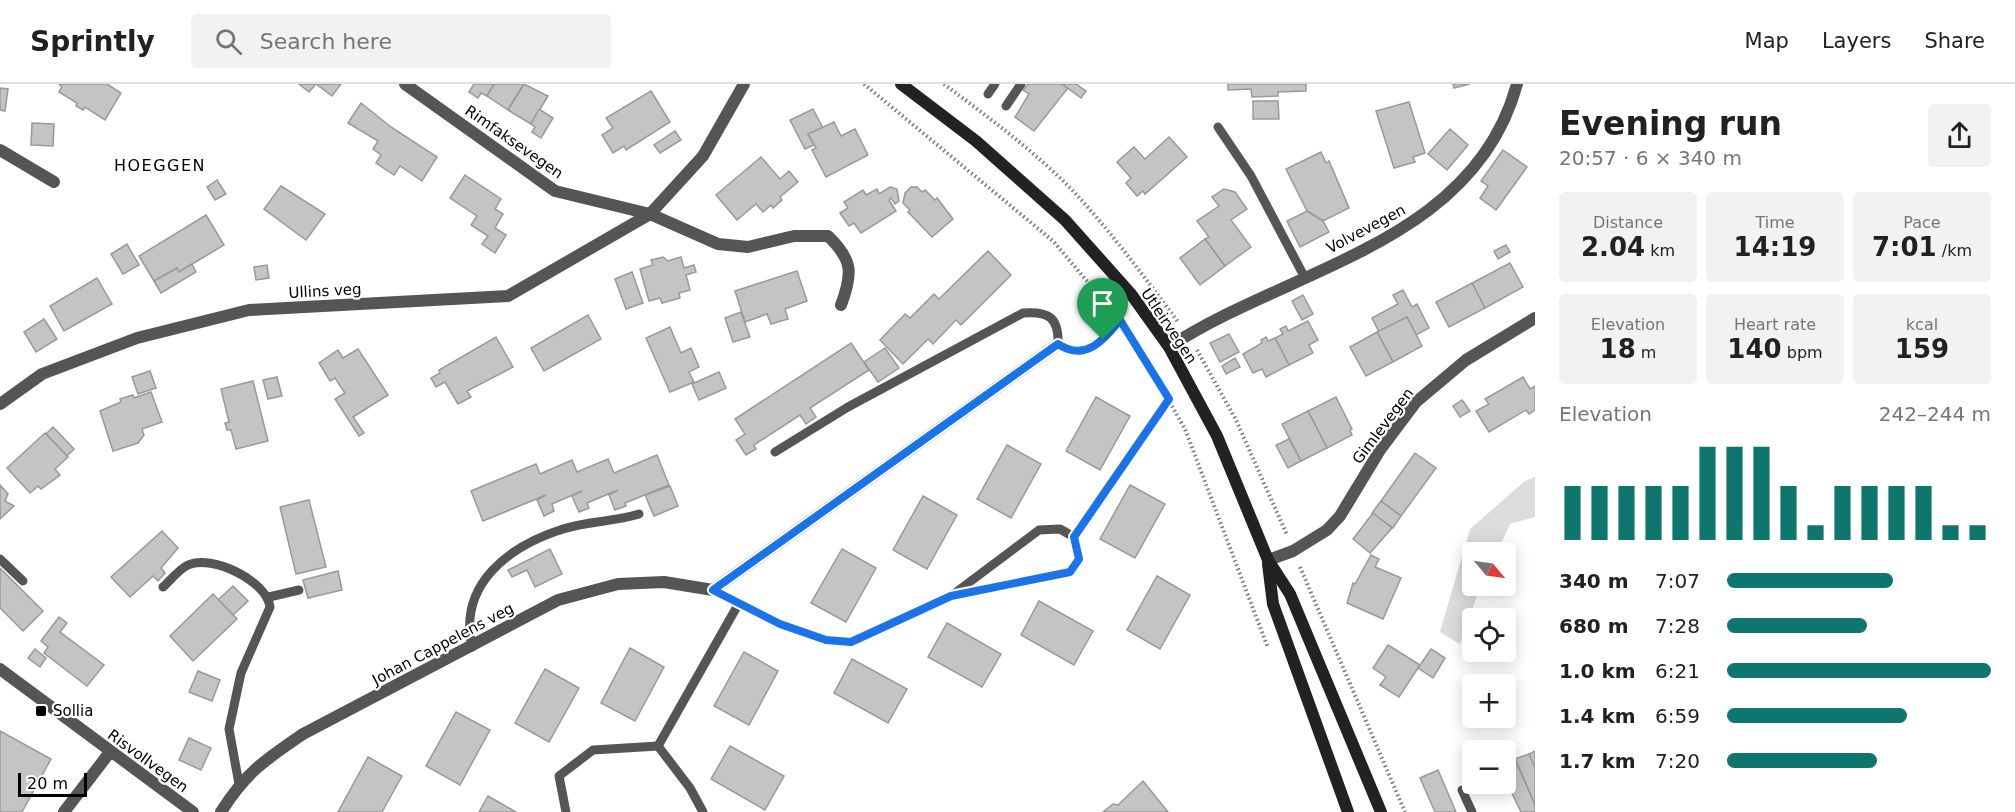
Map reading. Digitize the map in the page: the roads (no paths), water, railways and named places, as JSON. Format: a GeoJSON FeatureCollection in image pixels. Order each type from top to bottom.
{"type":"FeatureCollection","features":[{"type":"Feature","properties":{"kind":"main road","name":"Utleirvegen"},"geometry":{"type":"LineString","coordinates":[[901,84],[976,141],[1065,220],[1131,294],[1169,347],[1217,436],[1268,560],[1290,594],[1382,812]]}},
{"type":"Feature","properties":{"kind":"main road","name":"Utleirvegen"},"geometry":{"type":"LineString","coordinates":[[1268,560],[1273,604],[1348,812]]}},
{"type":"Feature","properties":{"kind":"street","name":"Rimfaksevegen"},"geometry":{"type":"LineString","coordinates":[[405,84],[555,191],[650,214]]}},
{"type":"Feature","properties":{"kind":"street","name":"Ullins veg"},"geometry":{"type":"LineString","coordinates":[[0,404],[42,374],[126,342],[249,310],[508,296],[650,214],[703,156],[744,84]]}},
{"type":"Feature","properties":{"kind":"street","name":"Volvevegen"},"geometry":{"type":"LineString","coordinates":[[1169,347],[1221,317],[1394,234],[1434,206],[1457,185],[1491,144],[1506,115],[1517,84]]}},
{"type":"Feature","properties":{"kind":"street"},"geometry":{"type":"LineString","coordinates":[[0,150],[54,182]]}},
{"type":"Feature","properties":{"kind":"street"},"geometry":{"type":"LineString","coordinates":[[650,214],[718,244],[748,247],[794,236],[828,236],[847,258],[850,280],[841,304]]}},
{"type":"Feature","properties":{"kind":"street","name":"Gimlevegen"},"geometry":{"type":"LineString","coordinates":[[1268,560],[1313,540],[1334,523],[1380,450],[1416,402],[1466,360],[1535,318]]}},
{"type":"Feature","properties":{"kind":"street"},"geometry":{"type":"LineString","coordinates":[[713,590],[1058,344]]}},
{"type":"Feature","properties":{"kind":"street","name":"Johan Cappelens veg"},"geometry":{"type":"LineString","coordinates":[[221,812],[239,784],[264,760],[303,734],[558,600],[618,584],[664,582],[713,590]]}},
{"type":"Feature","properties":{"kind":"street","name":"Risvollvegen"},"geometry":{"type":"LineString","coordinates":[[0,669],[110,753],[193,812]]}},
{"type":"Feature","properties":{"kind":"street"},"geometry":{"type":"LineString","coordinates":[[64,812],[110,753]]}},
{"type":"Feature","properties":{"kind":"lane"},"geometry":{"type":"LineString","coordinates":[[988,94],[995,84]]}},
{"type":"Feature","properties":{"kind":"lane"},"geometry":{"type":"LineString","coordinates":[[1006,106],[1021,84]]}},
{"type":"Feature","properties":{"kind":"lane"},"geometry":{"type":"LineString","coordinates":[[1218,127],[1251,176],[1305,278]]}},
{"type":"Feature","properties":{"kind":"lane"},"geometry":{"type":"LineString","coordinates":[[775,452],[848,406],[1023,313],[1041,311],[1054,320],[1059,329],[1058,344]]}},
{"type":"Feature","properties":{"kind":"lane"},"geometry":{"type":"LineString","coordinates":[[472,647],[468,628],[473,600],[485,579],[503,560],[521,546],[563,529],[615,522],[639,514]]}},
{"type":"Feature","properties":{"kind":"lane","name":"Johan Cappelens veg"},"geometry":{"type":"LineString","coordinates":[[713,590],[789,628],[826,640],[851,642],[951,596],[1039,530],[1060,529],[1074,537],[1079,559],[1070,572],[951,596]]}},
{"type":"Feature","properties":{"kind":"lane"},"geometry":{"type":"LineString","coordinates":[[0,559],[23,581]]}},
{"type":"Feature","properties":{"kind":"lane"},"geometry":{"type":"LineString","coordinates":[[163,587],[188,565],[207,563],[225,567],[248,578],[269,597],[270,607],[241,673],[229,729],[239,784]]}},
{"type":"Feature","properties":{"kind":"lane"},"geometry":{"type":"LineString","coordinates":[[269,597],[299,590]]}},
{"type":"Feature","properties":{"kind":"lane"},"geometry":{"type":"LineString","coordinates":[[658,746],[739,603]]}},
{"type":"Feature","properties":{"kind":"lane"},"geometry":{"type":"LineString","coordinates":[[566,812],[559,776],[593,750],[658,746]]}},
{"type":"Feature","properties":{"kind":"lane"},"geometry":{"type":"LineString","coordinates":[[658,746],[690,788],[703,812]]}},
{"type":"Feature","properties":{"kind":"lane"},"geometry":{"type":"LineString","coordinates":[[1464,794],[1472,812]]}},
{"type":"Feature","properties":{"kind":"place","name":"Sollia"},"geometry":{"type":"Point","coordinates":[41,711]}},
{"type":"Feature","properties":{"kind":"district","name":"HOEGGEN"},"geometry":{"type":"Point","coordinates":[160,165]}}]}
